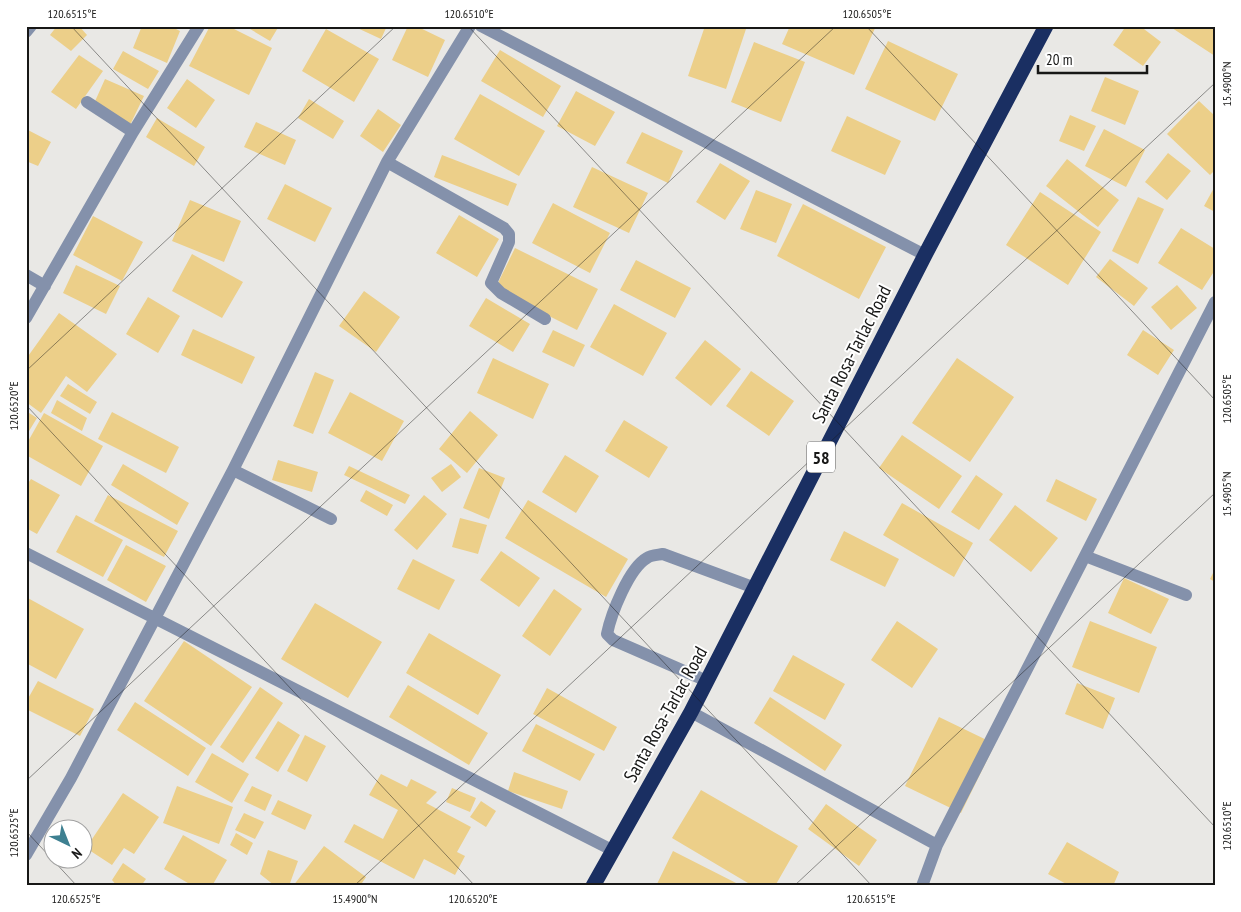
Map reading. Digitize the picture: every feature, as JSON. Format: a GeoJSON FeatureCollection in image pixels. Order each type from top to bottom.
{"type":"FeatureCollection","features":[{"type":"Feature","properties":{"kind":"highway","name":"Santa Rosa-Tarlac Road"},"geometry":{"type":"LineString","coordinates":[[593,886],[691,712],[925,255],[1046,26]]}},
{"type":"Feature","properties":{"kind":"street"},"geometry":{"type":"LineString","coordinates":[[26,32],[31,26]]}},
{"type":"Feature","properties":{"kind":"street"},"geometry":{"type":"LineString","coordinates":[[26,318],[133,132],[199,26]]}},
{"type":"Feature","properties":{"kind":"street"},"geometry":{"type":"LineString","coordinates":[[26,855],[71,778],[233,470],[387,162],[470,26]]}},
{"type":"Feature","properties":{"kind":"street"},"geometry":{"type":"LineString","coordinates":[[481,26],[925,255]]}},
{"type":"Feature","properties":{"kind":"street"},"geometry":{"type":"LineString","coordinates":[[87,102],[133,132]]}},
{"type":"Feature","properties":{"kind":"street"},"geometry":{"type":"LineString","coordinates":[[387,162],[504,228],[509,234],[509,242],[491,283],[501,293],[545,319]]}},
{"type":"Feature","properties":{"kind":"street"},"geometry":{"type":"LineString","coordinates":[[26,275],[45,286]]}},
{"type":"Feature","properties":{"kind":"street"},"geometry":{"type":"LineString","coordinates":[[922,886],[937,846],[1215,302]]}},
{"type":"Feature","properties":{"kind":"street"},"geometry":{"type":"LineString","coordinates":[[233,470],[331,519]]}},
{"type":"Feature","properties":{"kind":"street"},"geometry":{"type":"LineString","coordinates":[[26,553],[156,617],[612,850]]}},
{"type":"Feature","properties":{"kind":"street"},"geometry":{"type":"LineString","coordinates":[[707,681],[613,640],[607,634],[610,620],[634,571],[648,557],[663,554],[755,588]]}},
{"type":"Feature","properties":{"kind":"street"},"geometry":{"type":"LineString","coordinates":[[1085,556],[1186,595]]}},
{"type":"Feature","properties":{"kind":"street"},"geometry":{"type":"LineString","coordinates":[[691,712],[937,846]]}},
{"type":"Feature","properties":{"kind":"building"},"geometry":{"type":"Polygon","coordinates":[[[57,26],[79,26],[87,35],[71,51],[50,35],[57,26]]]}},
{"type":"Feature","properties":{"kind":"building"},"geometry":{"type":"Polygon","coordinates":[[[142,26],[170,26],[180,31],[167,63],[133,48],[142,26]]]}},
{"type":"Feature","properties":{"kind":"building"},"geometry":{"type":"Polygon","coordinates":[[[210,26],[228,26],[272,48],[249,95],[189,66],[210,26]]]}},
{"type":"Feature","properties":{"kind":"building"},"geometry":{"type":"Polygon","coordinates":[[[245,26],[279,26],[270,41],[245,26]]]}},
{"type":"Feature","properties":{"kind":"building"},"geometry":{"type":"Polygon","coordinates":[[[353,26],[387,26],[381,39],[353,26]]]}},
{"type":"Feature","properties":{"kind":"building"},"geometry":{"type":"Polygon","coordinates":[[[408,26],[416,26],[445,40],[428,77],[392,60],[408,26]]]}},
{"type":"Feature","properties":{"kind":"building"},"geometry":{"type":"Polygon","coordinates":[[[705,26],[747,26],[726,89],[688,76],[705,26]]]}},
{"type":"Feature","properties":{"kind":"building"},"geometry":{"type":"Polygon","coordinates":[[[790,26],[876,26],[854,75],[782,44],[790,26]]]}},
{"type":"Feature","properties":{"kind":"building"},"geometry":{"type":"Polygon","coordinates":[[[1126,26],[1140,26],[1161,42],[1143,66],[1113,45],[1126,26]]]}},
{"type":"Feature","properties":{"kind":"building"},"geometry":{"type":"Polygon","coordinates":[[[1169,26],[1215,26],[1215,56],[1169,26]]]}},
{"type":"Feature","properties":{"kind":"building"},"geometry":{"type":"Polygon","coordinates":[[[326,29],[379,59],[354,102],[302,71],[326,29]]]}},
{"type":"Feature","properties":{"kind":"building"},"geometry":{"type":"Polygon","coordinates":[[[888,41],[958,74],[935,121],[865,89],[888,41]]]}},
{"type":"Feature","properties":{"kind":"building"},"geometry":{"type":"Polygon","coordinates":[[[754,42],[805,62],[781,122],[731,102],[754,42]]]}},
{"type":"Feature","properties":{"kind":"building"},"geometry":{"type":"Polygon","coordinates":[[[500,50],[561,86],[543,117],[481,81],[500,50]]]}},
{"type":"Feature","properties":{"kind":"building"},"geometry":{"type":"Polygon","coordinates":[[[123,51],[159,71],[148,89],[113,69],[123,51]]]}},
{"type":"Feature","properties":{"kind":"building"},"geometry":{"type":"Polygon","coordinates":[[[79,55],[103,71],[76,109],[51,92],[79,55]]]}},
{"type":"Feature","properties":{"kind":"building"},"geometry":{"type":"Polygon","coordinates":[[[1105,77],[1139,91],[1125,125],[1091,111],[1105,77]]]}},
{"type":"Feature","properties":{"kind":"building"},"geometry":{"type":"Polygon","coordinates":[[[105,79],[144,96],[130,125],[92,108],[105,79]]]}},
{"type":"Feature","properties":{"kind":"building"},"geometry":{"type":"Polygon","coordinates":[[[187,79],[215,100],[196,128],[167,108],[187,79]]]}},
{"type":"Feature","properties":{"kind":"building"},"geometry":{"type":"Polygon","coordinates":[[[576,91],[615,112],[595,146],[557,126],[576,91]]]}},
{"type":"Feature","properties":{"kind":"building"},"geometry":{"type":"Polygon","coordinates":[[[480,94],[545,131],[519,176],[454,139],[480,94]]]}},
{"type":"Feature","properties":{"kind":"building"},"geometry":{"type":"Polygon","coordinates":[[[309,99],[344,121],[333,139],[298,118],[309,99]]]}},
{"type":"Feature","properties":{"kind":"building"},"geometry":{"type":"Polygon","coordinates":[[[1199,101],[1215,116],[1215,170],[1210,175],[1167,134],[1199,101]]]}},
{"type":"Feature","properties":{"kind":"building"},"geometry":{"type":"Polygon","coordinates":[[[378,109],[401,125],[383,152],[360,136],[378,109]]]}},
{"type":"Feature","properties":{"kind":"building"},"geometry":{"type":"Polygon","coordinates":[[[1070,115],[1096,126],[1084,151],[1059,141],[1070,115]]]}},
{"type":"Feature","properties":{"kind":"building"},"geometry":{"type":"Polygon","coordinates":[[[847,116],[901,141],[885,175],[831,151],[847,116]]]}},
{"type":"Feature","properties":{"kind":"building"},"geometry":{"type":"Polygon","coordinates":[[[157,118],[205,147],[194,166],[146,137],[157,118]]]}},
{"type":"Feature","properties":{"kind":"building"},"geometry":{"type":"Polygon","coordinates":[[[256,122],[296,140],[285,165],[244,147],[256,122]]]}},
{"type":"Feature","properties":{"kind":"building"},"geometry":{"type":"Polygon","coordinates":[[[26,129],[51,142],[38,166],[26,161],[26,129]]]}},
{"type":"Feature","properties":{"kind":"building"},"geometry":{"type":"Polygon","coordinates":[[[1104,129],[1145,150],[1126,187],[1085,166],[1104,129]]]}},
{"type":"Feature","properties":{"kind":"building"},"geometry":{"type":"Polygon","coordinates":[[[642,132],[683,151],[668,183],[626,163],[642,132]]]}},
{"type":"Feature","properties":{"kind":"building"},"geometry":{"type":"Polygon","coordinates":[[[1168,153],[1191,171],[1167,200],[1145,182],[1168,153]]]}},
{"type":"Feature","properties":{"kind":"building"},"geometry":{"type":"Polygon","coordinates":[[[442,155],[517,184],[508,206],[434,177],[442,155]]]}},
{"type":"Feature","properties":{"kind":"building"},"geometry":{"type":"Polygon","coordinates":[[[1067,159],[1119,200],[1098,227],[1046,186],[1067,159]]]}},
{"type":"Feature","properties":{"kind":"building"},"geometry":{"type":"Polygon","coordinates":[[[720,163],[750,181],[725,220],[696,202],[720,163]]]}},
{"type":"Feature","properties":{"kind":"building"},"geometry":{"type":"Polygon","coordinates":[[[592,167],[648,193],[629,233],[573,207],[592,167]]]}},
{"type":"Feature","properties":{"kind":"building"},"geometry":{"type":"Polygon","coordinates":[[[285,184],[332,208],[315,242],[267,219],[285,184]]]}},
{"type":"Feature","properties":{"kind":"building"},"geometry":{"type":"Polygon","coordinates":[[[1215,186],[1215,212],[1204,206],[1215,186]]]}},
{"type":"Feature","properties":{"kind":"building"},"geometry":{"type":"Polygon","coordinates":[[[756,190],[792,204],[776,243],[740,229],[756,190]]]}},
{"type":"Feature","properties":{"kind":"building"},"geometry":{"type":"Polygon","coordinates":[[[1040,192],[1101,232],[1068,285],[1006,245],[1040,192]]]}},
{"type":"Feature","properties":{"kind":"building"},"geometry":{"type":"Polygon","coordinates":[[[1138,197],[1164,209],[1138,264],[1112,251],[1138,197]]]}},
{"type":"Feature","properties":{"kind":"building"},"geometry":{"type":"Polygon","coordinates":[[[190,200],[241,221],[224,262],[172,241],[190,200]]]}},
{"type":"Feature","properties":{"kind":"building"},"geometry":{"type":"Polygon","coordinates":[[[553,203],[610,233],[590,273],[532,243],[553,203]]]}},
{"type":"Feature","properties":{"kind":"building"},"geometry":{"type":"Polygon","coordinates":[[[803,204],[886,247],[859,299],[777,256],[803,204]]]}},
{"type":"Feature","properties":{"kind":"building"},"geometry":{"type":"Polygon","coordinates":[[[459,215],[499,239],[477,277],[436,253],[459,215]]]}},
{"type":"Feature","properties":{"kind":"building"},"geometry":{"type":"Polygon","coordinates":[[[93,216],[143,242],[122,281],[73,255],[93,216]]]}},
{"type":"Feature","properties":{"kind":"building"},"geometry":{"type":"Polygon","coordinates":[[[1181,228],[1215,249],[1215,270],[1202,290],[1158,263],[1181,228]]]}},
{"type":"Feature","properties":{"kind":"building"},"geometry":{"type":"Polygon","coordinates":[[[515,248],[598,289],[577,330],[495,289],[515,248]]]}},
{"type":"Feature","properties":{"kind":"building"},"geometry":{"type":"Polygon","coordinates":[[[192,254],[243,282],[222,318],[172,291],[192,254]]]}},
{"type":"Feature","properties":{"kind":"building"},"geometry":{"type":"Polygon","coordinates":[[[1110,259],[1148,288],[1134,306],[1096,277],[1110,259]]]}},
{"type":"Feature","properties":{"kind":"building"},"geometry":{"type":"Polygon","coordinates":[[[636,260],[691,288],[675,318],[620,290],[636,260]]]}},
{"type":"Feature","properties":{"kind":"building"},"geometry":{"type":"Polygon","coordinates":[[[76,265],[120,286],[106,314],[63,293],[76,265]]]}},
{"type":"Feature","properties":{"kind":"building"},"geometry":{"type":"Polygon","coordinates":[[[1177,285],[1197,308],[1171,330],[1151,307],[1177,285]]]}},
{"type":"Feature","properties":{"kind":"building"},"geometry":{"type":"Polygon","coordinates":[[[364,291],[400,317],[376,352],[339,326],[364,291]]]}},
{"type":"Feature","properties":{"kind":"building"},"geometry":{"type":"Polygon","coordinates":[[[148,297],[180,316],[158,353],[126,334],[148,297]]]}},
{"type":"Feature","properties":{"kind":"building"},"geometry":{"type":"Polygon","coordinates":[[[486,298],[530,324],[513,352],[469,326],[486,298]]]}},
{"type":"Feature","properties":{"kind":"building"},"geometry":{"type":"Polygon","coordinates":[[[614,304],[667,333],[643,376],[590,347],[614,304]]]}},
{"type":"Feature","properties":{"kind":"building"},"geometry":{"type":"Polygon","coordinates":[[[59,313],[117,354],[87,392],[66,376],[41,413],[26,402],[26,359],[59,313]]]}},
{"type":"Feature","properties":{"kind":"building"},"geometry":{"type":"Polygon","coordinates":[[[193,329],[255,357],[242,384],[181,355],[193,329]]]}},
{"type":"Feature","properties":{"kind":"building"},"geometry":{"type":"Polygon","coordinates":[[[553,330],[585,345],[574,367],[542,352],[553,330]]]}},
{"type":"Feature","properties":{"kind":"building"},"geometry":{"type":"Polygon","coordinates":[[[1143,330],[1174,350],[1158,375],[1127,355],[1143,330]]]}},
{"type":"Feature","properties":{"kind":"building"},"geometry":{"type":"Polygon","coordinates":[[[705,340],[741,369],[711,406],[675,378],[705,340]]]}},
{"type":"Feature","properties":{"kind":"building"},"geometry":{"type":"Polygon","coordinates":[[[493,358],[549,384],[533,419],[477,393],[493,358]]]}},
{"type":"Feature","properties":{"kind":"building"},"geometry":{"type":"Polygon","coordinates":[[[957,358],[1014,397],[970,462],[912,423],[957,358]]]}},
{"type":"Feature","properties":{"kind":"building"},"geometry":{"type":"Polygon","coordinates":[[[751,371],[794,401],[769,436],[726,406],[751,371]]]}},
{"type":"Feature","properties":{"kind":"building"},"geometry":{"type":"Polygon","coordinates":[[[315,372],[334,380],[313,434],[293,426],[315,372]]]}},
{"type":"Feature","properties":{"kind":"building"},"geometry":{"type":"Polygon","coordinates":[[[68,384],[97,402],[90,414],[60,396],[68,384]]]}},
{"type":"Feature","properties":{"kind":"building"},"geometry":{"type":"Polygon","coordinates":[[[350,392],[404,421],[382,461],[328,433],[350,392]]]}},
{"type":"Feature","properties":{"kind":"building"},"geometry":{"type":"Polygon","coordinates":[[[57,400],[87,418],[82,431],[51,413],[57,400]]]}},
{"type":"Feature","properties":{"kind":"building"},"geometry":{"type":"Polygon","coordinates":[[[26,411],[37,418],[26,436],[26,411]]]}},
{"type":"Feature","properties":{"kind":"building"},"geometry":{"type":"Polygon","coordinates":[[[470,411],[498,435],[467,473],[439,449],[470,411]]]}},
{"type":"Feature","properties":{"kind":"building"},"geometry":{"type":"Polygon","coordinates":[[[112,412],[179,447],[166,473],[98,439],[112,412]]]}},
{"type":"Feature","properties":{"kind":"building"},"geometry":{"type":"Polygon","coordinates":[[[44,413],[103,446],[81,486],[26,455],[26,445],[44,413]]]}},
{"type":"Feature","properties":{"kind":"building"},"geometry":{"type":"Polygon","coordinates":[[[624,420],[668,447],[649,478],[605,451],[624,420]]]}},
{"type":"Feature","properties":{"kind":"building"},"geometry":{"type":"Polygon","coordinates":[[[902,435],[962,476],[939,509],[879,468],[902,435]]]}},
{"type":"Feature","properties":{"kind":"building"},"geometry":{"type":"Polygon","coordinates":[[[565,455],[599,476],[576,513],[542,492],[565,455]]]}},
{"type":"Feature","properties":{"kind":"building"},"geometry":{"type":"Polygon","coordinates":[[[278,460],[318,472],[312,492],[272,480],[278,460]]]}},
{"type":"Feature","properties":{"kind":"building"},"geometry":{"type":"Polygon","coordinates":[[[123,464],[189,503],[177,525],[111,485],[123,464]]]}},
{"type":"Feature","properties":{"kind":"building"},"geometry":{"type":"Polygon","coordinates":[[[451,464],[461,477],[442,492],[431,478],[451,464]]]}},
{"type":"Feature","properties":{"kind":"building"},"geometry":{"type":"Polygon","coordinates":[[[349,466],[410,495],[405,504],[344,475],[349,466]]]}},
{"type":"Feature","properties":{"kind":"building"},"geometry":{"type":"Polygon","coordinates":[[[479,468],[505,478],[489,519],[463,508],[479,468]]]}},
{"type":"Feature","properties":{"kind":"building"},"geometry":{"type":"Polygon","coordinates":[[[976,475],[1003,494],[979,530],[951,512],[976,475]]]}},
{"type":"Feature","properties":{"kind":"building"},"geometry":{"type":"Polygon","coordinates":[[[31,479],[60,495],[37,534],[26,528],[26,486],[31,479]]]}},
{"type":"Feature","properties":{"kind":"building"},"geometry":{"type":"Polygon","coordinates":[[[1056,479],[1097,499],[1086,521],[1046,501],[1056,479]]]}},
{"type":"Feature","properties":{"kind":"building"},"geometry":{"type":"Polygon","coordinates":[[[366,490],[393,505],[387,516],[360,501],[366,490]]]}},
{"type":"Feature","properties":{"kind":"building"},"geometry":{"type":"Polygon","coordinates":[[[108,495],[178,531],[164,557],[94,521],[108,495]]]}},
{"type":"Feature","properties":{"kind":"building"},"geometry":{"type":"Polygon","coordinates":[[[424,495],[447,514],[417,550],[394,530],[424,495]]]}},
{"type":"Feature","properties":{"kind":"building"},"geometry":{"type":"Polygon","coordinates":[[[528,500],[628,559],[606,597],[505,538],[528,500]]]}},
{"type":"Feature","properties":{"kind":"building"},"geometry":{"type":"Polygon","coordinates":[[[902,503],[973,543],[954,577],[883,535],[902,503]]]}},
{"type":"Feature","properties":{"kind":"building"},"geometry":{"type":"Polygon","coordinates":[[[1015,505],[1058,538],[1031,572],[989,540],[1015,505]]]}},
{"type":"Feature","properties":{"kind":"building"},"geometry":{"type":"Polygon","coordinates":[[[76,515],[123,540],[103,577],[56,552],[76,515]]]}},
{"type":"Feature","properties":{"kind":"building"},"geometry":{"type":"Polygon","coordinates":[[[460,518],[487,525],[478,554],[452,547],[460,518]]]}},
{"type":"Feature","properties":{"kind":"building"},"geometry":{"type":"Polygon","coordinates":[[[844,531],[899,559],[885,587],[830,560],[844,531]]]}},
{"type":"Feature","properties":{"kind":"building"},"geometry":{"type":"Polygon","coordinates":[[[126,545],[166,566],[146,602],[107,580],[126,545]]]}},
{"type":"Feature","properties":{"kind":"building"},"geometry":{"type":"Polygon","coordinates":[[[501,551],[540,578],[519,607],[480,580],[501,551]]]}},
{"type":"Feature","properties":{"kind":"building"},"geometry":{"type":"Polygon","coordinates":[[[413,559],[455,580],[439,610],[397,589],[413,559]]]}},
{"type":"Feature","properties":{"kind":"building"},"geometry":{"type":"Polygon","coordinates":[[[1215,569],[1215,582],[1210,579],[1215,569]]]}},
{"type":"Feature","properties":{"kind":"building"},"geometry":{"type":"Polygon","coordinates":[[[1124,578],[1169,599],[1151,634],[1108,613],[1124,578]]]}},
{"type":"Feature","properties":{"kind":"building"},"geometry":{"type":"Polygon","coordinates":[[[554,589],[582,609],[550,656],[522,636],[554,589]]]}},
{"type":"Feature","properties":{"kind":"building"},"geometry":{"type":"Polygon","coordinates":[[[26,597],[84,629],[56,679],[26,663],[26,597]]]}},
{"type":"Feature","properties":{"kind":"building"},"geometry":{"type":"Polygon","coordinates":[[[315,603],[382,642],[348,698],[281,659],[315,603]]]}},
{"type":"Feature","properties":{"kind":"building"},"geometry":{"type":"Polygon","coordinates":[[[897,621],[938,649],[912,688],[871,660],[897,621]]]}},
{"type":"Feature","properties":{"kind":"building"},"geometry":{"type":"Polygon","coordinates":[[[1090,621],[1157,647],[1139,693],[1072,667],[1090,621]]]}},
{"type":"Feature","properties":{"kind":"building"},"geometry":{"type":"Polygon","coordinates":[[[429,633],[501,675],[478,715],[406,673],[429,633]]]}},
{"type":"Feature","properties":{"kind":"building"},"geometry":{"type":"Polygon","coordinates":[[[184,641],[252,687],[211,746],[144,701],[184,641]]]}},
{"type":"Feature","properties":{"kind":"building"},"geometry":{"type":"Polygon","coordinates":[[[793,655],[845,684],[825,720],[773,691],[793,655]]]}},
{"type":"Feature","properties":{"kind":"building"},"geometry":{"type":"Polygon","coordinates":[[[38,681],[94,709],[80,736],[26,709],[26,702],[38,681]]]}},
{"type":"Feature","properties":{"kind":"building"},"geometry":{"type":"Polygon","coordinates":[[[1077,683],[1115,698],[1103,729],[1065,714],[1077,683]]]}},
{"type":"Feature","properties":{"kind":"building"},"geometry":{"type":"Polygon","coordinates":[[[408,685],[488,733],[469,765],[389,717],[408,685]]]}},
{"type":"Feature","properties":{"kind":"building"},"geometry":{"type":"Polygon","coordinates":[[[260,687],[283,703],[243,763],[220,747],[260,687]]]}},
{"type":"Feature","properties":{"kind":"building"},"geometry":{"type":"Polygon","coordinates":[[[547,688],[617,727],[604,751],[533,714],[547,688]]]}},
{"type":"Feature","properties":{"kind":"building"},"geometry":{"type":"Polygon","coordinates":[[[770,697],[842,745],[825,771],[754,723],[770,697]]]}},
{"type":"Feature","properties":{"kind":"building"},"geometry":{"type":"Polygon","coordinates":[[[135,702],[206,748],[188,776],[117,730],[135,702]]]}},
{"type":"Feature","properties":{"kind":"building"},"geometry":{"type":"Polygon","coordinates":[[[939,717],[995,744],[961,813],[905,786],[939,717]]]}},
{"type":"Feature","properties":{"kind":"building"},"geometry":{"type":"Polygon","coordinates":[[[278,721],[300,735],[278,772],[255,758],[278,721]]]}},
{"type":"Feature","properties":{"kind":"building"},"geometry":{"type":"Polygon","coordinates":[[[536,724],[595,754],[580,781],[522,751],[536,724]]]}},
{"type":"Feature","properties":{"kind":"building"},"geometry":{"type":"Polygon","coordinates":[[[305,735],[326,746],[307,782],[287,771],[305,735]]]}},
{"type":"Feature","properties":{"kind":"building"},"geometry":{"type":"Polygon","coordinates":[[[212,753],[249,774],[232,803],[195,782],[212,753]]]}},
{"type":"Feature","properties":{"kind":"building"},"geometry":{"type":"Polygon","coordinates":[[[514,772],[568,791],[562,809],[508,791],[514,772]]]}},
{"type":"Feature","properties":{"kind":"building"},"geometry":{"type":"Polygon","coordinates":[[[381,774],[407,787],[411,779],[437,792],[426,803],[471,827],[457,852],[465,856],[455,875],[424,859],[414,879],[344,842],[354,824],[383,839],[398,810],[369,795],[381,774]]]}},
{"type":"Feature","properties":{"kind":"building"},"geometry":{"type":"Polygon","coordinates":[[[177,786],[233,807],[219,844],[163,823],[177,786]]]}},
{"type":"Feature","properties":{"kind":"building"},"geometry":{"type":"Polygon","coordinates":[[[252,786],[272,795],[265,811],[244,801],[252,786]]]}},
{"type":"Feature","properties":{"kind":"building"},"geometry":{"type":"Polygon","coordinates":[[[452,788],[476,798],[470,812],[446,802],[452,788]]]}},
{"type":"Feature","properties":{"kind":"building"},"geometry":{"type":"Polygon","coordinates":[[[701,790],[798,846],[775,886],[753,886],[672,838],[701,790]]]}},
{"type":"Feature","properties":{"kind":"building"},"geometry":{"type":"Polygon","coordinates":[[[123,793],[159,817],[134,854],[124,848],[112,865],[92,852],[92,839],[123,793]]]}},
{"type":"Feature","properties":{"kind":"building"},"geometry":{"type":"Polygon","coordinates":[[[278,800],[312,815],[305,830],[271,814],[278,800]]]}},
{"type":"Feature","properties":{"kind":"building"},"geometry":{"type":"Polygon","coordinates":[[[481,801],[496,811],[486,827],[470,817],[481,801]]]}},
{"type":"Feature","properties":{"kind":"building"},"geometry":{"type":"Polygon","coordinates":[[[826,804],[877,840],[859,866],[808,829],[826,804]]]}},
{"type":"Feature","properties":{"kind":"building"},"geometry":{"type":"Polygon","coordinates":[[[244,813],[264,822],[255,839],[235,830],[244,813]]]}},
{"type":"Feature","properties":{"kind":"building"},"geometry":{"type":"Polygon","coordinates":[[[236,833],[253,843],[247,855],[230,845],[236,833]]]}},
{"type":"Feature","properties":{"kind":"building"},"geometry":{"type":"Polygon","coordinates":[[[183,835],[227,860],[212,886],[193,886],[164,869],[183,835]]]}},
{"type":"Feature","properties":{"kind":"building"},"geometry":{"type":"Polygon","coordinates":[[[1067,842],[1119,872],[1113,886],[1070,886],[1048,874],[1067,842]]]}},
{"type":"Feature","properties":{"kind":"building"},"geometry":{"type":"Polygon","coordinates":[[[324,846],[366,877],[360,886],[293,886],[324,846]]]}},
{"type":"Feature","properties":{"kind":"building"},"geometry":{"type":"Polygon","coordinates":[[[268,850],[298,861],[289,886],[275,886],[260,874],[268,850]]]}},
{"type":"Feature","properties":{"kind":"building"},"geometry":{"type":"Polygon","coordinates":[[[673,851],[742,886],[656,886],[673,851]]]}},
{"type":"Feature","properties":{"kind":"building"},"geometry":{"type":"Polygon","coordinates":[[[123,863],[146,879],[141,886],[117,886],[112,880],[123,863]]]}}]}
